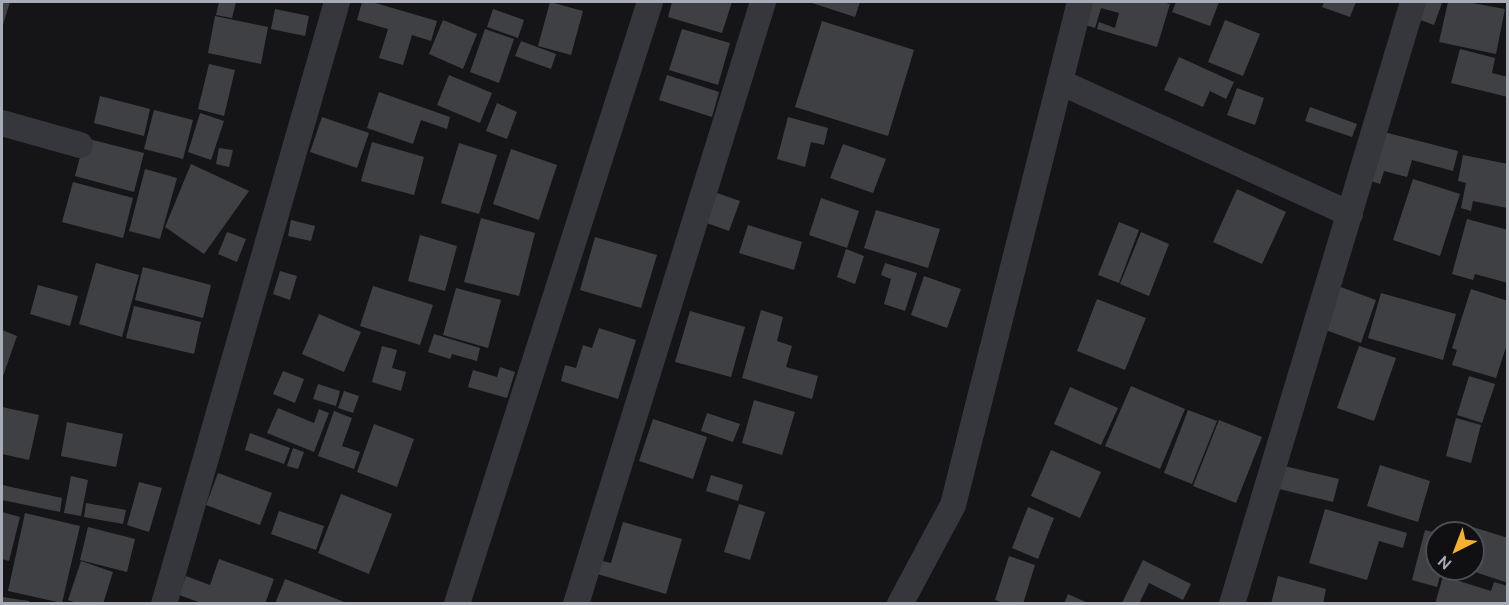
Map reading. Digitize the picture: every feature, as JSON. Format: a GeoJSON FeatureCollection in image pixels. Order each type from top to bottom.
{"type":"FeatureCollection","features":[{"type":"Feature","properties":{"kind":"street"},"geometry":{"type":"LineString","coordinates":[[164,603],[337,2]]}},
{"type":"Feature","properties":{"kind":"street"},"geometry":{"type":"LineString","coordinates":[[457,603],[650,2]]}},
{"type":"Feature","properties":{"kind":"street"},"geometry":{"type":"LineString","coordinates":[[576,603],[763,2]]}},
{"type":"Feature","properties":{"kind":"street"},"geometry":{"type":"LineString","coordinates":[[900,603],[953,505],[1080,2]]}},
{"type":"Feature","properties":{"kind":"street"},"geometry":{"type":"LineString","coordinates":[[1232,603],[1413,2]]}},
{"type":"Feature","properties":{"kind":"street"},"geometry":{"type":"LineString","coordinates":[[1060,82],[1350,214]]}},
{"type":"Feature","properties":{"kind":"street"},"geometry":{"type":"LineString","coordinates":[[2,123],[80,145]]}},
{"type":"Feature","properties":{"kind":"building"},"geometry":{"type":"Polygon","coordinates":[[[2,2],[10,2],[2,28],[2,2]]]}},
{"type":"Feature","properties":{"kind":"building"},"geometry":{"type":"Polygon","coordinates":[[[219,2],[236,2],[232,18],[216,15],[219,2]]]}},
{"type":"Feature","properties":{"kind":"building"},"geometry":{"type":"Polygon","coordinates":[[[362,2],[372,2],[437,21],[431,41],[412,35],[403,65],[379,58],[388,29],[357,20],[362,2]]]}},
{"type":"Feature","properties":{"kind":"building"},"geometry":{"type":"Polygon","coordinates":[[[550,2],[583,11],[571,55],[538,46],[550,2]]]}},
{"type":"Feature","properties":{"kind":"building"},"geometry":{"type":"Polygon","coordinates":[[[672,2],[732,2],[722,33],[668,17],[672,2]]]}},
{"type":"Feature","properties":{"kind":"building"},"geometry":{"type":"Polygon","coordinates":[[[809,2],[860,2],[855,17],[809,2]]]}},
{"type":"Feature","properties":{"kind":"building"},"geometry":{"type":"Polygon","coordinates":[[[1086,2],[1162,2],[1170,4],[1157,47],[1097,29],[1099,22],[1115,28],[1119,13],[1101,8],[1095,28],[1079,23],[1086,2]]]}},
{"type":"Feature","properties":{"kind":"building"},"geometry":{"type":"Polygon","coordinates":[[[1176,2],[1219,2],[1210,26],[1172,12],[1176,2]]]}},
{"type":"Feature","properties":{"kind":"building"},"geometry":{"type":"Polygon","coordinates":[[[1324,2],[1356,2],[1350,17],[1322,7],[1324,2]]]}},
{"type":"Feature","properties":{"kind":"building"},"geometry":{"type":"Polygon","coordinates":[[[1421,2],[1442,3],[1434,25],[1415,18],[1421,2]]]}},
{"type":"Feature","properties":{"kind":"building"},"geometry":{"type":"Polygon","coordinates":[[[1448,2],[1467,2],[1505,9],[1496,54],[1439,42],[1448,2]]]}},
{"type":"Feature","properties":{"kind":"building"},"geometry":{"type":"Polygon","coordinates":[[[275,9],[309,16],[305,36],[271,29],[275,9]]]}},
{"type":"Feature","properties":{"kind":"building"},"geometry":{"type":"Polygon","coordinates":[[[493,9],[524,20],[518,38],[487,27],[493,9]]]}},
{"type":"Feature","properties":{"kind":"building"},"geometry":{"type":"Polygon","coordinates":[[[215,16],[268,27],[261,64],[208,53],[215,16]]]}},
{"type":"Feature","properties":{"kind":"building"},"geometry":{"type":"Polygon","coordinates":[[[443,20],[477,34],[463,69],[429,54],[443,20]]]}},
{"type":"Feature","properties":{"kind":"building"},"geometry":{"type":"Polygon","coordinates":[[[1225,20],[1260,34],[1243,76],[1208,62],[1225,20]]]}},
{"type":"Feature","properties":{"kind":"building"},"geometry":{"type":"Polygon","coordinates":[[[822,21],[914,50],[888,136],[795,107],[822,21]]]}},
{"type":"Feature","properties":{"kind":"building"},"geometry":{"type":"Polygon","coordinates":[[[485,29],[514,39],[499,83],[470,72],[485,29]]]}},
{"type":"Feature","properties":{"kind":"building"},"geometry":{"type":"Polygon","coordinates":[[[682,29],[730,43],[718,85],[669,70],[682,29]]]}},
{"type":"Feature","properties":{"kind":"building"},"geometry":{"type":"Polygon","coordinates":[[[521,41],[556,54],[551,69],[515,56],[521,41]]]}},
{"type":"Feature","properties":{"kind":"building"},"geometry":{"type":"Polygon","coordinates":[[[1460,49],[1495,58],[1492,73],[1508,77],[1508,97],[1451,83],[1460,49]]]}},
{"type":"Feature","properties":{"kind":"building"},"geometry":{"type":"Polygon","coordinates":[[[1179,57],[1234,82],[1226,99],[1210,91],[1203,107],[1164,90],[1179,57]]]}},
{"type":"Feature","properties":{"kind":"building"},"geometry":{"type":"Polygon","coordinates":[[[209,64],[235,70],[224,116],[198,109],[209,64]]]}},
{"type":"Feature","properties":{"kind":"building"},"geometry":{"type":"Polygon","coordinates":[[[449,75],[492,93],[480,123],[437,105],[449,75]]]}},
{"type":"Feature","properties":{"kind":"building"},"geometry":{"type":"Polygon","coordinates":[[[667,75],[719,92],[712,117],[659,100],[667,75]]]}},
{"type":"Feature","properties":{"kind":"building"},"geometry":{"type":"Polygon","coordinates":[[[1237,88],[1264,98],[1255,125],[1227,115],[1237,88]]]}},
{"type":"Feature","properties":{"kind":"building"},"geometry":{"type":"Polygon","coordinates":[[[379,92],[450,117],[447,129],[421,120],[413,144],[367,128],[379,92]]]}},
{"type":"Feature","properties":{"kind":"building"},"geometry":{"type":"Polygon","coordinates":[[[100,96],[150,109],[144,136],[94,123],[100,96]]]}},
{"type":"Feature","properties":{"kind":"building"},"geometry":{"type":"Polygon","coordinates":[[[497,103],[517,112],[507,139],[486,131],[497,103]]]}},
{"type":"Feature","properties":{"kind":"building"},"geometry":{"type":"Polygon","coordinates":[[[1310,107],[1357,124],[1352,137],[1305,121],[1310,107]]]}},
{"type":"Feature","properties":{"kind":"building"},"geometry":{"type":"Polygon","coordinates":[[[154,110],[193,120],[183,159],[144,149],[154,110]]]}},
{"type":"Feature","properties":{"kind":"building"},"geometry":{"type":"Polygon","coordinates":[[[200,113],[224,121],[211,160],[188,152],[200,113]]]}},
{"type":"Feature","properties":{"kind":"building"},"geometry":{"type":"Polygon","coordinates":[[[322,117],[369,133],[357,168],[310,152],[322,117]]]}},
{"type":"Feature","properties":{"kind":"building"},"geometry":{"type":"Polygon","coordinates":[[[788,117],[828,128],[824,145],[811,142],[805,167],[777,159],[788,117]]]}},
{"type":"Feature","properties":{"kind":"building"},"geometry":{"type":"Polygon","coordinates":[[[1384,132],[1458,151],[1453,171],[1412,160],[1407,177],[1384,171],[1380,184],[1371,181],[1384,132]]]}},
{"type":"Feature","properties":{"kind":"building"},"geometry":{"type":"Polygon","coordinates":[[[85,138],[144,153],[134,192],[75,176],[85,138]]]}},
{"type":"Feature","properties":{"kind":"building"},"geometry":{"type":"Polygon","coordinates":[[[372,142],[424,157],[414,195],[361,181],[372,142]]]}},
{"type":"Feature","properties":{"kind":"building"},"geometry":{"type":"Polygon","coordinates":[[[459,143],[497,155],[479,214],[441,203],[459,143]]]}},
{"type":"Feature","properties":{"kind":"building"},"geometry":{"type":"Polygon","coordinates":[[[843,144],[886,159],[873,193],[830,178],[843,144]]]}},
{"type":"Feature","properties":{"kind":"building"},"geometry":{"type":"Polygon","coordinates":[[[219,148],[233,150],[229,167],[216,164],[219,148]]]}},
{"type":"Feature","properties":{"kind":"building"},"geometry":{"type":"Polygon","coordinates":[[[511,149],[557,165],[539,220],[493,204],[511,149]]]}},
{"type":"Feature","properties":{"kind":"building"},"geometry":{"type":"Polygon","coordinates":[[[1463,155],[1508,164],[1507,208],[1473,201],[1471,211],[1461,208],[1466,183],[1458,181],[1463,155]]]}},
{"type":"Feature","properties":{"kind":"building"},"geometry":{"type":"Polygon","coordinates":[[[191,164],[249,191],[204,254],[165,227],[191,164]]]}},
{"type":"Feature","properties":{"kind":"building"},"geometry":{"type":"Polygon","coordinates":[[[145,169],[177,178],[160,239],[129,231],[145,169]]]}},
{"type":"Feature","properties":{"kind":"building"},"geometry":{"type":"Polygon","coordinates":[[[1413,179],[1460,194],[1440,256],[1393,240],[1413,179]]]}},
{"type":"Feature","properties":{"kind":"building"},"geometry":{"type":"Polygon","coordinates":[[[73,182],[133,198],[123,238],[62,222],[73,182]]]}},
{"type":"Feature","properties":{"kind":"building"},"geometry":{"type":"Polygon","coordinates":[[[1237,189],[1286,212],[1262,264],[1213,242],[1237,189]]]}},
{"type":"Feature","properties":{"kind":"building"},"geometry":{"type":"Polygon","coordinates":[[[711,191],[740,201],[729,231],[701,221],[711,191]]]}},
{"type":"Feature","properties":{"kind":"building"},"geometry":{"type":"Polygon","coordinates":[[[821,198],[859,211],[847,248],[809,235],[821,198]]]}},
{"type":"Feature","properties":{"kind":"building"},"geometry":{"type":"Polygon","coordinates":[[[876,210],[940,229],[928,268],[864,248],[876,210]]]}},
{"type":"Feature","properties":{"kind":"building"},"geometry":{"type":"Polygon","coordinates":[[[481,218],[535,233],[519,296],[464,282],[481,218]]]}},
{"type":"Feature","properties":{"kind":"building"},"geometry":{"type":"Polygon","coordinates":[[[1467,219],[1508,230],[1508,283],[1475,274],[1473,280],[1452,274],[1467,219]]]}},
{"type":"Feature","properties":{"kind":"building"},"geometry":{"type":"Polygon","coordinates":[[[291,220],[315,226],[311,241],[288,236],[291,220]]]}},
{"type":"Feature","properties":{"kind":"building"},"geometry":{"type":"Polygon","coordinates":[[[1119,222],[1139,230],[1119,283],[1098,275],[1119,222]]]}},
{"type":"Feature","properties":{"kind":"building"},"geometry":{"type":"Polygon","coordinates":[[[748,225],[802,242],[794,270],[739,253],[748,225]]]}},
{"type":"Feature","properties":{"kind":"building"},"geometry":{"type":"Polygon","coordinates":[[[227,232],[246,239],[237,262],[218,254],[227,232]]]}},
{"type":"Feature","properties":{"kind":"building"},"geometry":{"type":"Polygon","coordinates":[[[1141,232],[1169,244],[1149,296],[1120,284],[1141,232]]]}},
{"type":"Feature","properties":{"kind":"building"},"geometry":{"type":"Polygon","coordinates":[[[420,235],[457,246],[445,291],[408,281],[420,235]]]}},
{"type":"Feature","properties":{"kind":"building"},"geometry":{"type":"Polygon","coordinates":[[[595,237],[657,255],[641,308],[580,290],[595,237]]]}},
{"type":"Feature","properties":{"kind":"building"},"geometry":{"type":"Polygon","coordinates":[[[846,249],[864,256],[855,284],[837,277],[846,249]]]}},
{"type":"Feature","properties":{"kind":"building"},"geometry":{"type":"Polygon","coordinates":[[[96,263],[139,275],[122,337],[79,324],[96,263]]]}},
{"type":"Feature","properties":{"kind":"building"},"geometry":{"type":"Polygon","coordinates":[[[885,263],[917,273],[905,311],[884,304],[891,279],[881,275],[885,263]]]}},
{"type":"Feature","properties":{"kind":"building"},"geometry":{"type":"Polygon","coordinates":[[[143,267],[211,285],[203,318],[135,300],[143,267]]]}},
{"type":"Feature","properties":{"kind":"building"},"geometry":{"type":"Polygon","coordinates":[[[280,271],[297,276],[290,300],[273,294],[280,271]]]}},
{"type":"Feature","properties":{"kind":"building"},"geometry":{"type":"Polygon","coordinates":[[[924,276],[961,289],[947,328],[911,315],[924,276]]]}},
{"type":"Feature","properties":{"kind":"building"},"geometry":{"type":"Polygon","coordinates":[[[38,285],[78,296],[70,326],[30,314],[38,285]]]}},
{"type":"Feature","properties":{"kind":"building"},"geometry":{"type":"Polygon","coordinates":[[[373,286],[433,305],[420,345],[360,326],[373,286]]]}},
{"type":"Feature","properties":{"kind":"building"},"geometry":{"type":"Polygon","coordinates":[[[1338,286],[1376,300],[1361,343],[1323,329],[1338,286]]]}},
{"type":"Feature","properties":{"kind":"building"},"geometry":{"type":"Polygon","coordinates":[[[456,288],[501,300],[488,348],[443,335],[456,288]]]}},
{"type":"Feature","properties":{"kind":"building"},"geometry":{"type":"Polygon","coordinates":[[[1471,289],[1508,301],[1508,341],[1496,378],[1452,365],[1457,350],[1452,348],[1471,289]]]}},
{"type":"Feature","properties":{"kind":"building"},"geometry":{"type":"Polygon","coordinates":[[[1381,293],[1456,314],[1443,360],[1368,338],[1381,293]]]}},
{"type":"Feature","properties":{"kind":"building"},"geometry":{"type":"Polygon","coordinates":[[[1097,299],[1146,318],[1125,370],[1077,351],[1097,299]]]}},
{"type":"Feature","properties":{"kind":"building"},"geometry":{"type":"Polygon","coordinates":[[[134,306],[201,322],[194,354],[126,338],[134,306]]]}},
{"type":"Feature","properties":{"kind":"building"},"geometry":{"type":"Polygon","coordinates":[[[761,310],[783,317],[777,341],[792,346],[786,367],[818,376],[812,399],[742,378],[761,310]]]}},
{"type":"Feature","properties":{"kind":"building"},"geometry":{"type":"Polygon","coordinates":[[[690,311],[745,327],[731,377],[675,362],[690,311]]]}},
{"type":"Feature","properties":{"kind":"building"},"geometry":{"type":"Polygon","coordinates":[[[319,314],[361,332],[344,372],[302,354],[319,314]]]}},
{"type":"Feature","properties":{"kind":"building"},"geometry":{"type":"Polygon","coordinates":[[[599,328],[636,340],[618,399],[561,381],[565,365],[576,368],[583,345],[592,348],[599,328]]]}},
{"type":"Feature","properties":{"kind":"building"},"geometry":{"type":"Polygon","coordinates":[[[2,330],[17,336],[2,379],[2,330]]]}},
{"type":"Feature","properties":{"kind":"building"},"geometry":{"type":"Polygon","coordinates":[[[434,334],[480,348],[477,361],[452,354],[450,359],[428,352],[434,334]]]}},
{"type":"Feature","properties":{"kind":"building"},"geometry":{"type":"Polygon","coordinates":[[[382,346],[397,350],[392,368],[406,372],[401,391],[372,382],[382,346]]]}},
{"type":"Feature","properties":{"kind":"building"},"geometry":{"type":"Polygon","coordinates":[[[1359,346],[1396,358],[1374,421],[1337,408],[1359,346]]]}},
{"type":"Feature","properties":{"kind":"building"},"geometry":{"type":"Polygon","coordinates":[[[500,367],[515,372],[507,398],[468,387],[473,370],[497,377],[500,367]]]}},
{"type":"Feature","properties":{"kind":"building"},"geometry":{"type":"Polygon","coordinates":[[[283,371],[304,379],[295,403],[273,394],[283,371]]]}},
{"type":"Feature","properties":{"kind":"building"},"geometry":{"type":"Polygon","coordinates":[[[1469,376],[1495,384],[1482,423],[1457,415],[1469,376]]]}},
{"type":"Feature","properties":{"kind":"building"},"geometry":{"type":"Polygon","coordinates":[[[318,384],[340,391],[336,406],[313,399],[318,384]]]}},
{"type":"Feature","properties":{"kind":"building"},"geometry":{"type":"Polygon","coordinates":[[[1131,386],[1185,409],[1160,469],[1105,446],[1131,386]]]}},
{"type":"Feature","properties":{"kind":"building"},"geometry":{"type":"Polygon","coordinates":[[[1070,387],[1118,408],[1101,445],[1054,424],[1070,387]]]}},
{"type":"Feature","properties":{"kind":"building"},"geometry":{"type":"Polygon","coordinates":[[[344,391],[359,396],[353,413],[338,408],[344,391]]]}},
{"type":"Feature","properties":{"kind":"building"},"geometry":{"type":"Polygon","coordinates":[[[754,400],[795,412],[782,455],[742,443],[754,400]]]}},
{"type":"Feature","properties":{"kind":"building"},"geometry":{"type":"Polygon","coordinates":[[[2,407],[39,415],[29,460],[2,454],[2,407]]]}},
{"type":"Feature","properties":{"kind":"building"},"geometry":{"type":"Polygon","coordinates":[[[278,408],[314,423],[319,409],[329,413],[314,452],[267,433],[278,408]]]}},
{"type":"Feature","properties":{"kind":"building"},"geometry":{"type":"Polygon","coordinates":[[[1188,410],[1217,421],[1192,484],[1164,473],[1188,410]]]}},
{"type":"Feature","properties":{"kind":"building"},"geometry":{"type":"Polygon","coordinates":[[[334,411],[352,418],[342,446],[360,452],[354,469],[318,456],[334,411]]]}},
{"type":"Feature","properties":{"kind":"building"},"geometry":{"type":"Polygon","coordinates":[[[707,413],[740,424],[733,442],[701,431],[707,413]]]}},
{"type":"Feature","properties":{"kind":"building"},"geometry":{"type":"Polygon","coordinates":[[[1456,418],[1481,425],[1471,463],[1446,456],[1456,418]]]}},
{"type":"Feature","properties":{"kind":"building"},"geometry":{"type":"Polygon","coordinates":[[[653,419],[707,437],[693,479],[639,461],[653,419]]]}},
{"type":"Feature","properties":{"kind":"building"},"geometry":{"type":"Polygon","coordinates":[[[1219,420],[1262,437],[1236,503],[1193,486],[1219,420]]]}},
{"type":"Feature","properties":{"kind":"building"},"geometry":{"type":"Polygon","coordinates":[[[67,422],[123,434],[116,467],[61,456],[67,422]]]}},
{"type":"Feature","properties":{"kind":"building"},"geometry":{"type":"Polygon","coordinates":[[[374,424],[414,439],[397,487],[357,472],[374,424]]]}},
{"type":"Feature","properties":{"kind":"building"},"geometry":{"type":"Polygon","coordinates":[[[250,433],[290,448],[284,464],[245,450],[250,433]]]}},
{"type":"Feature","properties":{"kind":"building"},"geometry":{"type":"Polygon","coordinates":[[[293,448],[304,452],[298,469],[287,466],[293,448]]]}},
{"type":"Feature","properties":{"kind":"building"},"geometry":{"type":"Polygon","coordinates":[[[1051,450],[1101,472],[1080,518],[1031,496],[1051,450]]]}},
{"type":"Feature","properties":{"kind":"building"},"geometry":{"type":"Polygon","coordinates":[[[1280,465],[1339,479],[1333,502],[1275,488],[1280,465]]]}},
{"type":"Feature","properties":{"kind":"building"},"geometry":{"type":"Polygon","coordinates":[[[1380,465],[1430,481],[1418,522],[1367,506],[1380,465]]]}},
{"type":"Feature","properties":{"kind":"building"},"geometry":{"type":"Polygon","coordinates":[[[218,473],[272,493],[260,525],[206,505],[218,473]]]}},
{"type":"Feature","properties":{"kind":"building"},"geometry":{"type":"Polygon","coordinates":[[[711,475],[743,485],[738,501],[706,491],[711,475]]]}},
{"type":"Feature","properties":{"kind":"building"},"geometry":{"type":"Polygon","coordinates":[[[71,476],[88,480],[81,516],[64,513],[71,476]]]}},
{"type":"Feature","properties":{"kind":"building"},"geometry":{"type":"Polygon","coordinates":[[[139,482],[162,488],[149,532],[127,525],[139,482]]]}},
{"type":"Feature","properties":{"kind":"building"},"geometry":{"type":"Polygon","coordinates":[[[2,485],[62,498],[60,512],[2,500],[2,485]]]}},
{"type":"Feature","properties":{"kind":"building"},"geometry":{"type":"Polygon","coordinates":[[[341,494],[392,514],[369,574],[318,553],[341,494]]]}},
{"type":"Feature","properties":{"kind":"building"},"geometry":{"type":"Polygon","coordinates":[[[86,503],[126,510],[123,524],[84,517],[86,503]]]}},
{"type":"Feature","properties":{"kind":"building"},"geometry":{"type":"Polygon","coordinates":[[[739,504],[765,512],[750,560],[724,552],[739,504]]]}},
{"type":"Feature","properties":{"kind":"building"},"geometry":{"type":"Polygon","coordinates":[[[1028,507],[1054,518],[1038,559],[1012,548],[1028,507]]]}},
{"type":"Feature","properties":{"kind":"building"},"geometry":{"type":"Polygon","coordinates":[[[1325,509],[1407,533],[1403,548],[1379,541],[1367,580],[1309,563],[1325,509]]]}},
{"type":"Feature","properties":{"kind":"building"},"geometry":{"type":"Polygon","coordinates":[[[279,511],[324,526],[316,550],[271,534],[279,511]]]}},
{"type":"Feature","properties":{"kind":"building"},"geometry":{"type":"Polygon","coordinates":[[[2,512],[20,517],[9,561],[2,559],[2,512]]]}},
{"type":"Feature","properties":{"kind":"building"},"geometry":{"type":"Polygon","coordinates":[[[25,513],[80,526],[62,603],[8,591],[25,513]]]}},
{"type":"Feature","properties":{"kind":"building"},"geometry":{"type":"Polygon","coordinates":[[[623,522],[682,539],[666,594],[594,573],[598,560],[611,563],[623,522]]]}},
{"type":"Feature","properties":{"kind":"building"},"geometry":{"type":"Polygon","coordinates":[[[88,527],[135,539],[127,572],[80,560],[88,527]]]}},
{"type":"Feature","properties":{"kind":"building"},"geometry":{"type":"Polygon","coordinates":[[[1425,530],[1425,581],[1439,581],[1437,587],[1412,580],[1425,530]]]}},
{"type":"Feature","properties":{"kind":"building"},"geometry":{"type":"Polygon","coordinates":[[[1485,531],[1508,538],[1508,583],[1485,575],[1485,531]]]}},
{"type":"Feature","properties":{"kind":"building"},"geometry":{"type":"Polygon","coordinates":[[[1009,556],[1035,565],[1023,604],[1006,604],[995,600],[1009,556]]]}},
{"type":"Feature","properties":{"kind":"building"},"geometry":{"type":"Polygon","coordinates":[[[219,559],[274,579],[265,604],[204,604],[179,595],[186,576],[210,585],[219,559]]]}},
{"type":"Feature","properties":{"kind":"building"},"geometry":{"type":"Polygon","coordinates":[[[1143,560],[1191,584],[1183,600],[1149,583],[1139,604],[1122,603],[1143,560]]]}},
{"type":"Feature","properties":{"kind":"building"},"geometry":{"type":"Polygon","coordinates":[[[81,561],[113,572],[103,604],[79,604],[68,600],[81,561]]]}},
{"type":"Feature","properties":{"kind":"building"},"geometry":{"type":"Polygon","coordinates":[[[1278,576],[1326,589],[1323,604],[1271,604],[1278,576]]]}},
{"type":"Feature","properties":{"kind":"building"},"geometry":{"type":"Polygon","coordinates":[[[285,579],[347,603],[347,604],[275,604],[285,579]]]}},
{"type":"Feature","properties":{"kind":"building"},"geometry":{"type":"Polygon","coordinates":[[[1442,581],[1459,581],[1491,591],[1494,582],[1508,586],[1508,604],[1435,604],[1442,581]]]}},
{"type":"Feature","properties":{"kind":"building"},"geometry":{"type":"Polygon","coordinates":[[[1068,594],[1090,604],[1064,604],[1068,594]]]}},
{"type":"Feature","properties":{"kind":"building"},"geometry":{"type":"Polygon","coordinates":[[[2,597],[29,601],[29,604],[2,604],[2,597]]]}}]}
